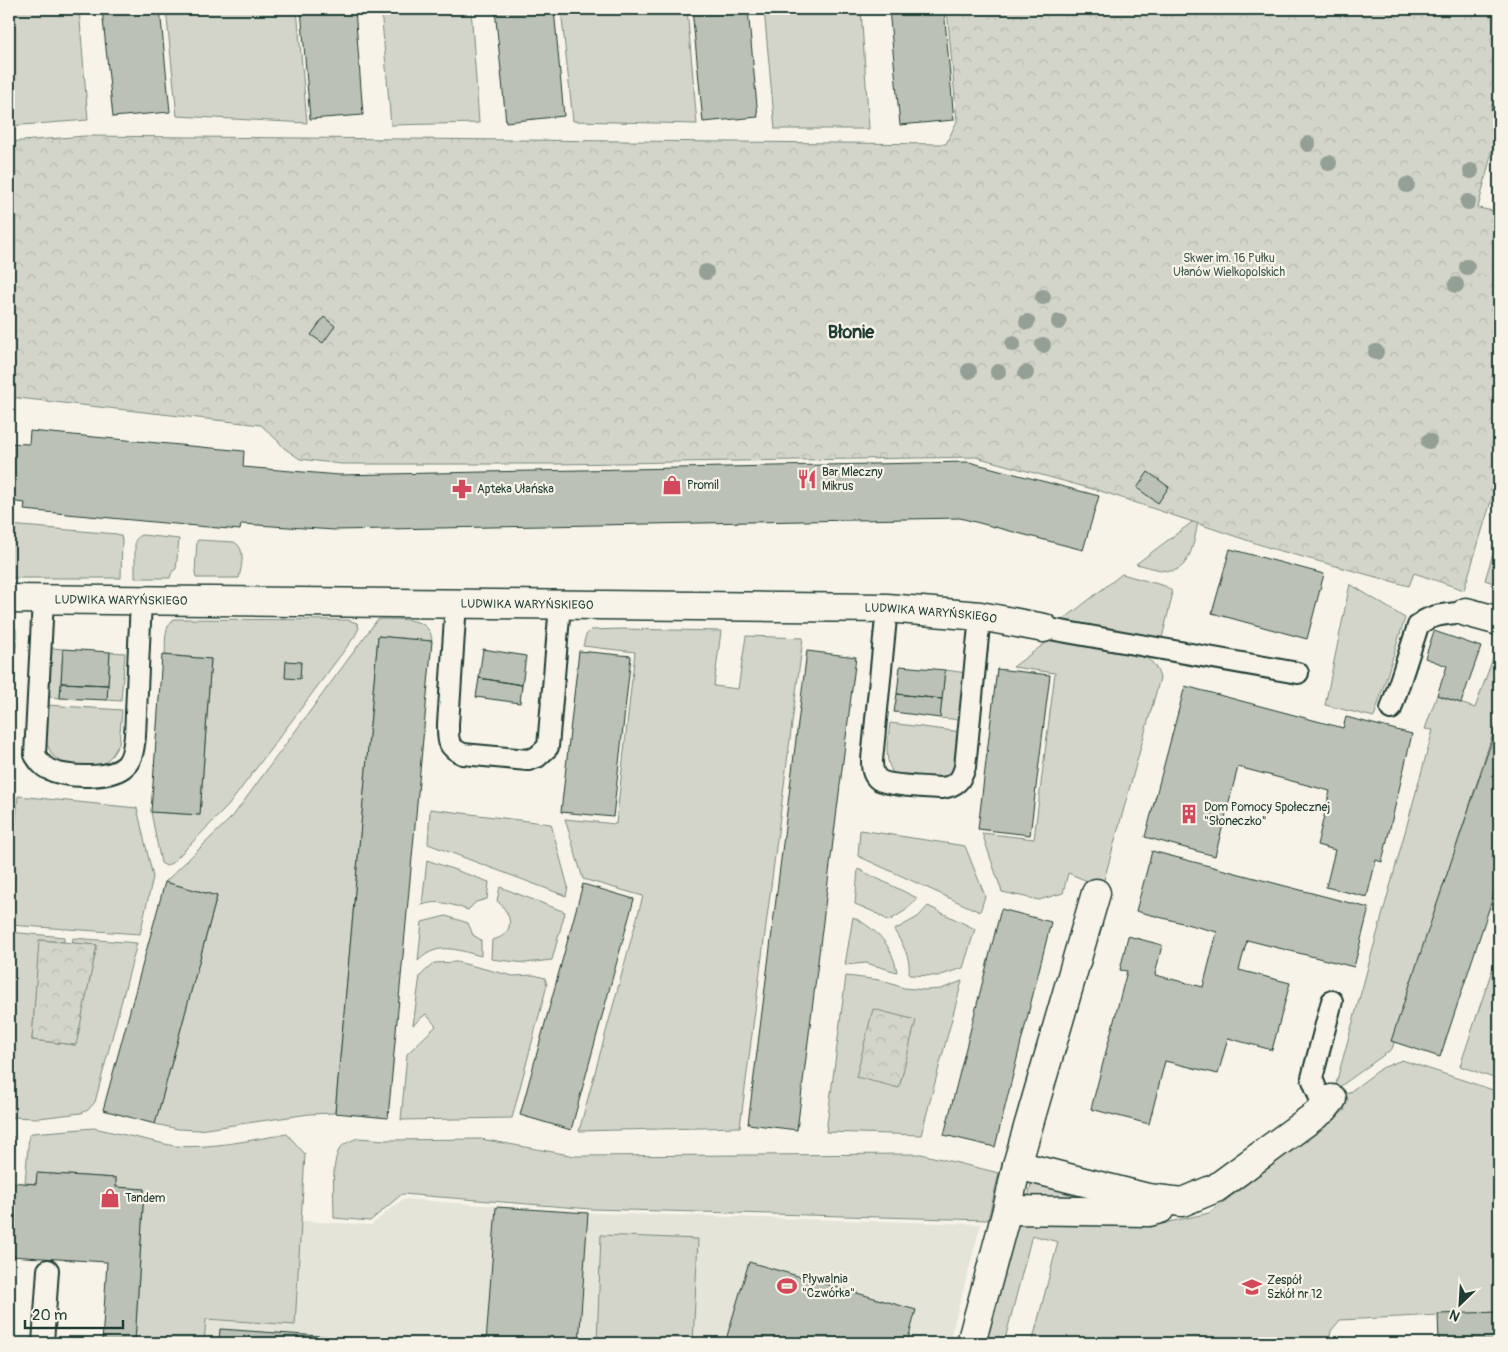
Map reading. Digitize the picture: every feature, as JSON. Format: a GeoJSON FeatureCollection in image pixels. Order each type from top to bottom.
{"type":"FeatureCollection","features":[{"type":"Feature","properties":{"kind":"street","name":"LUDWIKA WARYŃSKIEGO"},"geometry":{"type":"LineString","coordinates":[[9,599],[887,608],[980,616],[1044,628]]}},
{"type":"Feature","properties":{"kind":"street"},"geometry":{"type":"LineString","coordinates":[[1466,612],[1499,621]]}},
{"type":"Feature","properties":{"kind":"street"},"geometry":{"type":"LineString","coordinates":[[971,1343],[1018,1164],[1096,892]]}},
{"type":"Feature","properties":{"kind":"street"},"geometry":{"type":"LineString","coordinates":[[1007,1210],[1149,1212],[1182,1202],[1216,1188],[1328,1104]]}},
{"type":"Feature","properties":{"kind":"street"},"geometry":{"type":"LineString","coordinates":[[1018,1164],[1148,1198],[1182,1202]]}},
{"type":"Feature","properties":{"kind":"lane"},"geometry":{"type":"LineString","coordinates":[[43,600],[35,755],[40,764],[60,773],[99,776],[122,769],[128,764],[132,754],[135,736],[141,600]]}},
{"type":"Feature","properties":{"kind":"lane"},"geometry":{"type":"LineString","coordinates":[[456,603],[448,724],[449,744],[454,750],[463,754],[528,760],[537,757],[548,747],[560,606]]}},
{"type":"Feature","properties":{"kind":"lane"},"geometry":{"type":"LineString","coordinates":[[887,608],[872,760],[873,773],[878,780],[887,783],[942,788],[950,787],[958,782],[964,767],[980,616]]}},
{"type":"Feature","properties":{"kind":"lane"},"geometry":{"type":"LineString","coordinates":[[1391,709],[1418,626],[1422,621],[1434,617],[1466,612]]}},
{"type":"Feature","properties":{"kind":"lane"},"geometry":{"type":"LineString","coordinates":[[1044,628],[1298,673]]}},
{"type":"Feature","properties":{"kind":"lane"},"geometry":{"type":"LineString","coordinates":[[1328,1104],[1312,1078],[1332,1002]]}},
{"type":"Feature","properties":{"kind":"lane"},"geometry":{"type":"LineString","coordinates":[[43,1343],[48,1270]]}},
{"type":"Feature","properties":{"kind":"shaded area"},"geometry":{"type":"Polygon","coordinates":[[[403,1199],[588,1213],[981,1224],[949,1343],[135,1343],[143,1211],[371,1225],[403,1199]]]}},
{"type":"Feature","properties":{"kind":"green space"},"geometry":{"type":"Polygon","coordinates":[[[9,9],[79,9],[88,120],[9,126],[9,9]]]}},
{"type":"Feature","properties":{"kind":"green space"},"geometry":{"type":"Polygon","coordinates":[[[166,9],[297,9],[307,123],[177,116],[166,9]]]}},
{"type":"Feature","properties":{"kind":"green space"},"geometry":{"type":"Polygon","coordinates":[[[381,9],[471,9],[479,123],[391,125],[381,9]]]}},
{"type":"Feature","properties":{"kind":"green space"},"geometry":{"type":"Polygon","coordinates":[[[561,9],[687,9],[697,124],[573,121],[561,9]]]}},
{"type":"Feature","properties":{"kind":"green space"},"geometry":{"type":"Polygon","coordinates":[[[764,9],[861,9],[869,129],[775,129],[764,9]]]}},
{"type":"Feature","properties":{"kind":"green space","name":"Skwer im. 16 Pułku Ułanów Wielkopolskich"},"geometry":{"type":"Polygon","coordinates":[[[947,9],[1499,9],[1499,88],[1491,110],[1499,113],[1499,128],[1478,208],[1499,212],[1499,475],[1464,590],[1414,573],[1409,586],[1270,548],[1107,493],[976,457],[557,464],[341,464],[300,459],[284,448],[261,425],[9,397],[9,142],[85,136],[946,144],[957,121],[947,9]]]}},
{"type":"Feature","properties":{"kind":"green space"},"geometry":{"type":"Polygon","coordinates":[[[1199,517],[1191,551],[1182,566],[1176,570],[1168,571],[1136,564],[1199,517]]]}},
{"type":"Feature","properties":{"kind":"green space"},"geometry":{"type":"Polygon","coordinates":[[[9,525],[117,534],[121,536],[122,540],[121,578],[9,578],[9,525]]]}},
{"type":"Feature","properties":{"kind":"green space"},"geometry":{"type":"Polygon","coordinates":[[[1499,534],[1499,585],[1485,580],[1499,534]]]}},
{"type":"Feature","properties":{"kind":"green space"},"geometry":{"type":"Polygon","coordinates":[[[142,535],[179,539],[176,569],[172,572],[170,578],[135,578],[135,541],[142,535]]]}},
{"type":"Feature","properties":{"kind":"green space"},"geometry":{"type":"Polygon","coordinates":[[[198,540],[234,542],[238,545],[242,554],[239,578],[196,578],[198,540]]]}},
{"type":"Feature","properties":{"kind":"green space"},"geometry":{"type":"Polygon","coordinates":[[[1122,574],[1165,586],[1171,590],[1172,597],[1162,638],[1063,620],[1122,574]]]}},
{"type":"Feature","properties":{"kind":"green space"},"geometry":{"type":"Polygon","coordinates":[[[1350,584],[1405,618],[1374,717],[1325,705],[1350,584]]]}},
{"type":"Feature","properties":{"kind":"green space"},"geometry":{"type":"Polygon","coordinates":[[[174,619],[348,620],[357,623],[359,628],[355,636],[228,806],[173,862],[166,866],[161,863],[151,812],[200,815],[211,659],[165,655],[165,640],[168,626],[174,619]]]}},
{"type":"Feature","properties":{"kind":"green space"},"geometry":{"type":"Polygon","coordinates":[[[377,620],[420,623],[430,633],[432,641],[378,636],[335,1113],[309,1114],[199,1130],[178,1129],[155,1124],[217,896],[165,882],[233,816],[377,620]]]}},
{"type":"Feature","properties":{"kind":"green space"},"geometry":{"type":"Polygon","coordinates":[[[9,622],[16,629],[16,642],[9,641],[9,622]]]}},
{"type":"Feature","properties":{"kind":"green space"},"geometry":{"type":"Polygon","coordinates":[[[591,630],[721,631],[714,686],[738,689],[746,636],[803,638],[740,1127],[579,1131],[643,896],[583,879],[565,819],[616,824],[635,652],[583,646],[586,635],[591,630]]]}},
{"type":"Feature","properties":{"kind":"green space"},"geometry":{"type":"Polygon","coordinates":[[[1051,639],[1129,651],[1153,663],[1160,678],[1104,880],[1097,885],[1068,873],[1063,893],[1039,900],[1002,892],[982,833],[1034,839],[1055,673],[1013,667],[1051,639]]]}},
{"type":"Feature","properties":{"kind":"green space"},"geometry":{"type":"Polygon","coordinates":[[[52,648],[63,649],[60,698],[49,697],[52,648]]]}},
{"type":"Feature","properties":{"kind":"green space"},"geometry":{"type":"Polygon","coordinates":[[[110,652],[125,653],[121,701],[107,700],[110,652]]]}},
{"type":"Feature","properties":{"kind":"green space"},"geometry":{"type":"Polygon","coordinates":[[[1493,658],[1499,660],[1499,714],[1392,1049],[1334,1091],[1433,730],[1425,729],[1437,695],[1475,708],[1493,658]]]}},
{"type":"Feature","properties":{"kind":"green space"},"geometry":{"type":"Polygon","coordinates":[[[945,670],[967,673],[962,720],[940,718],[945,670]]]}},
{"type":"Feature","properties":{"kind":"green space"},"geometry":{"type":"Polygon","coordinates":[[[47,705],[122,710],[119,744],[113,754],[105,763],[93,769],[65,765],[53,756],[47,745],[47,705]]]}},
{"type":"Feature","properties":{"kind":"green space"},"geometry":{"type":"Polygon","coordinates":[[[890,723],[962,732],[954,772],[944,779],[894,774],[888,763],[887,756],[890,723]]]}},
{"type":"Feature","properties":{"kind":"green space"},"geometry":{"type":"Polygon","coordinates":[[[18,796],[137,808],[153,877],[140,934],[9,925],[9,895],[18,796]]]}},
{"type":"Feature","properties":{"kind":"green space"},"geometry":{"type":"Polygon","coordinates":[[[430,809],[551,824],[568,887],[566,896],[428,844],[430,809]]]}},
{"type":"Feature","properties":{"kind":"green space"},"geometry":{"type":"Polygon","coordinates":[[[860,830],[965,846],[985,896],[980,912],[858,856],[860,830]]]}},
{"type":"Feature","properties":{"kind":"green space"},"geometry":{"type":"Polygon","coordinates":[[[427,860],[489,882],[487,899],[476,902],[468,910],[440,903],[422,905],[427,860]]]}},
{"type":"Feature","properties":{"kind":"green space"},"geometry":{"type":"Polygon","coordinates":[[[858,869],[917,898],[906,910],[889,921],[855,904],[858,869]]]}},
{"type":"Feature","properties":{"kind":"green space"},"geometry":{"type":"Polygon","coordinates":[[[500,887],[565,912],[552,960],[525,963],[491,959],[492,940],[505,934],[509,924],[506,912],[497,901],[500,887]]]}},
{"type":"Feature","properties":{"kind":"green space"},"geometry":{"type":"Polygon","coordinates":[[[928,906],[975,929],[963,968],[938,976],[909,975],[908,957],[894,930],[918,917],[928,906]]]}},
{"type":"Feature","properties":{"kind":"green space"},"geometry":{"type":"Polygon","coordinates":[[[446,916],[468,923],[473,935],[481,940],[481,956],[456,950],[440,949],[425,955],[418,961],[422,922],[446,916]]]}},
{"type":"Feature","properties":{"kind":"green space"},"geometry":{"type":"Polygon","coordinates":[[[853,917],[869,927],[882,939],[891,953],[897,972],[866,963],[845,965],[853,917]]]}},
{"type":"Feature","properties":{"kind":"green space"},"geometry":{"type":"Polygon","coordinates":[[[9,932],[64,937],[64,942],[40,940],[32,1040],[75,1045],[97,945],[72,943],[73,938],[137,943],[95,1102],[88,1110],[81,1113],[39,1118],[9,1117],[9,932]]]}},
{"type":"Feature","properties":{"kind":"green space"},"geometry":{"type":"Polygon","coordinates":[[[39,940],[97,945],[76,1045],[32,1040],[39,940]]]}},
{"type":"Feature","properties":{"kind":"green space"},"geometry":{"type":"Polygon","coordinates":[[[1499,949],[1499,1080],[1460,1066],[1499,949]]]}},
{"type":"Feature","properties":{"kind":"green space"},"geometry":{"type":"Polygon","coordinates":[[[457,962],[513,976],[534,975],[545,978],[547,985],[512,1118],[401,1120],[407,1054],[436,1026],[426,1014],[413,1025],[420,976],[434,963],[457,962]]]}},
{"type":"Feature","properties":{"kind":"green space"},"geometry":{"type":"Polygon","coordinates":[[[846,976],[880,980],[904,988],[926,990],[941,989],[962,981],[921,1135],[826,1132],[846,976]]]}},
{"type":"Feature","properties":{"kind":"green space"},"geometry":{"type":"Polygon","coordinates":[[[873,1009],[916,1020],[899,1088],[856,1077],[873,1009]]]}},
{"type":"Feature","properties":{"kind":"green space","name":"Zespół Szkół nr 12"},"geometry":{"type":"Polygon","coordinates":[[[1402,1060],[1499,1092],[1499,1312],[1340,1320],[1331,1331],[1329,1343],[1032,1343],[1058,1242],[1032,1235],[1004,1343],[986,1343],[1016,1230],[1025,1220],[1160,1224],[1209,1213],[1345,1110],[1339,1100],[1382,1068],[1402,1060]]]}},
{"type":"Feature","properties":{"kind":"green space"},"geometry":{"type":"Polygon","coordinates":[[[94,1128],[174,1146],[188,1147],[231,1143],[287,1134],[305,1154],[295,1325],[206,1319],[204,1343],[135,1343],[144,1189],[116,1187],[116,1178],[37,1173],[36,1184],[25,1183],[29,1135],[32,1133],[94,1128]]]}},
{"type":"Feature","properties":{"kind":"green space"},"geometry":{"type":"Polygon","coordinates":[[[9,1134],[14,1137],[11,1182],[9,1182],[9,1134]]]}},
{"type":"Feature","properties":{"kind":"green space"},"geometry":{"type":"Polygon","coordinates":[[[358,1138],[385,1140],[481,1139],[575,1156],[921,1154],[999,1173],[988,1220],[591,1209],[402,1194],[370,1221],[334,1218],[336,1156],[347,1142],[358,1138]]]}},
{"type":"Feature","properties":{"kind":"green space"},"geometry":{"type":"Polygon","coordinates":[[[1035,1183],[1120,1201],[1027,1202],[1031,1184],[1035,1183]]]}},
{"type":"Feature","properties":{"kind":"green space"},"geometry":{"type":"Polygon","coordinates":[[[601,1235],[698,1239],[693,1343],[597,1343],[601,1235]]]}},
{"type":"Feature","properties":{"kind":"building"},"geometry":{"type":"Polygon","coordinates":[[[102,9],[160,9],[170,112],[113,117],[102,9]]]}},
{"type":"Feature","properties":{"kind":"building"},"geometry":{"type":"Polygon","coordinates":[[[301,9],[355,9],[363,115],[310,119],[301,9]]]}},
{"type":"Feature","properties":{"kind":"building"},"geometry":{"type":"Polygon","coordinates":[[[495,9],[554,9],[564,116],[506,122],[495,9]]]}},
{"type":"Feature","properties":{"kind":"building"},"geometry":{"type":"Polygon","coordinates":[[[692,9],[748,9],[758,117],[703,122],[692,9]]]}},
{"type":"Feature","properties":{"kind":"building"},"geometry":{"type":"Polygon","coordinates":[[[889,9],[944,9],[954,120],[900,125],[889,9]]]}},
{"type":"Feature","properties":{"kind":"building"},"geometry":{"type":"Polygon","coordinates":[[[1499,88],[1499,113],[1491,110],[1499,88]]]}},
{"type":"Feature","properties":{"kind":"building"},"geometry":{"type":"Polygon","coordinates":[[[1499,128],[1499,141],[1495,139],[1499,128]]]}},
{"type":"Feature","properties":{"kind":"building"},"geometry":{"type":"Polygon","coordinates":[[[324,317],[335,326],[323,343],[311,335],[324,317]]]}},
{"type":"Feature","properties":{"kind":"building"},"geometry":{"type":"Polygon","coordinates":[[[30,431],[244,451],[243,467],[339,475],[969,462],[1099,496],[1083,550],[960,518],[335,530],[241,524],[240,530],[24,510],[25,503],[9,501],[9,443],[29,444],[30,431]]]}},
{"type":"Feature","properties":{"kind":"building"},"geometry":{"type":"Polygon","coordinates":[[[1148,472],[1169,487],[1158,503],[1137,488],[1148,472]]]}},
{"type":"Feature","properties":{"kind":"building"},"geometry":{"type":"Polygon","coordinates":[[[1230,549],[1324,574],[1307,639],[1212,613],[1230,549]]]}},
{"type":"Feature","properties":{"kind":"building"},"geometry":{"type":"Polygon","coordinates":[[[1434,631],[1481,647],[1461,703],[1437,695],[1447,666],[1425,658],[1434,631]]]}},
{"type":"Feature","properties":{"kind":"building"},"geometry":{"type":"Polygon","coordinates":[[[378,636],[432,641],[388,1118],[335,1113],[378,636]]]}},
{"type":"Feature","properties":{"kind":"building"},"geometry":{"type":"Polygon","coordinates":[[[9,641],[16,642],[9,727],[9,641]]]}},
{"type":"Feature","properties":{"kind":"building"},"geometry":{"type":"Polygon","coordinates":[[[63,649],[110,652],[108,685],[61,683],[63,649]]]}},
{"type":"Feature","properties":{"kind":"building"},"geometry":{"type":"Polygon","coordinates":[[[483,649],[526,656],[522,685],[479,678],[483,649]]]}},
{"type":"Feature","properties":{"kind":"building"},"geometry":{"type":"Polygon","coordinates":[[[579,651],[631,656],[613,817],[561,812],[579,651]]]}},
{"type":"Feature","properties":{"kind":"building"},"geometry":{"type":"Polygon","coordinates":[[[807,651],[856,657],[797,1130],[748,1124],[807,651]]]}},
{"type":"Feature","properties":{"kind":"building"},"geometry":{"type":"Polygon","coordinates":[[[162,655],[211,659],[200,815],[151,812],[162,655]]]}},
{"type":"Feature","properties":{"kind":"building"},"geometry":{"type":"Polygon","coordinates":[[[286,661],[301,662],[300,679],[285,678],[286,661]]]}},
{"type":"Feature","properties":{"kind":"building"},"geometry":{"type":"Polygon","coordinates":[[[900,666],[945,670],[942,699],[897,694],[900,666]]]}},
{"type":"Feature","properties":{"kind":"building"},"geometry":{"type":"Polygon","coordinates":[[[997,669],[1050,675],[1030,835],[978,829],[997,669]]]}},
{"type":"Feature","properties":{"kind":"building"},"geometry":{"type":"Polygon","coordinates":[[[479,678],[522,685],[520,703],[476,697],[479,678]]]}},
{"type":"Feature","properties":{"kind":"building"},"geometry":{"type":"Polygon","coordinates":[[[61,683],[108,685],[107,700],[60,698],[61,683]]]}},
{"type":"Feature","properties":{"kind":"building","name":"Dom Pomocy Społecznej \"Słoneczko\""},"geometry":{"type":"Polygon","coordinates":[[[1185,686],[1343,728],[1346,717],[1412,734],[1382,862],[1376,860],[1367,897],[1326,887],[1335,850],[1317,845],[1330,791],[1238,767],[1215,856],[1145,837],[1185,686]]]}},
{"type":"Feature","properties":{"kind":"building"},"geometry":{"type":"Polygon","coordinates":[[[897,694],[942,699],[940,718],[894,712],[897,694]]]}},
{"type":"Feature","properties":{"kind":"building"},"geometry":{"type":"Polygon","coordinates":[[[1499,719],[1499,879],[1440,1057],[1391,1041],[1499,719]]]}},
{"type":"Feature","properties":{"kind":"building"},"geometry":{"type":"Polygon","coordinates":[[[1152,851],[1369,908],[1354,967],[1247,940],[1239,970],[1290,983],[1272,1050],[1228,1038],[1218,1074],[1165,1061],[1149,1124],[1091,1109],[1127,971],[1120,970],[1128,936],[1162,945],[1155,975],[1203,987],[1217,932],[1136,911],[1152,851]]]}},
{"type":"Feature","properties":{"kind":"building"},"geometry":{"type":"Polygon","coordinates":[[[165,882],[217,896],[155,1124],[103,1110],[165,882]]]}},
{"type":"Feature","properties":{"kind":"building"},"geometry":{"type":"Polygon","coordinates":[[[583,884],[634,899],[571,1130],[520,1115],[583,884]]]}},
{"type":"Feature","properties":{"kind":"building"},"geometry":{"type":"Polygon","coordinates":[[[1001,909],[1051,922],[995,1147],[944,1135],[1001,909]]]}},
{"type":"Feature","properties":{"kind":"building"},"geometry":{"type":"Polygon","coordinates":[[[37,1173],[116,1178],[116,1187],[144,1189],[135,1343],[102,1343],[107,1262],[9,1256],[9,1182],[36,1184],[37,1173]]]}},
{"type":"Feature","properties":{"kind":"building"},"geometry":{"type":"Polygon","coordinates":[[[496,1207],[588,1213],[579,1343],[486,1343],[496,1207]]]}},
{"type":"Feature","properties":{"kind":"building","name":"Pływalnia \"Czwórka\""},"geometry":{"type":"Polygon","coordinates":[[[749,1262],[916,1310],[907,1343],[725,1343],[749,1262]]]}},
{"type":"Feature","properties":{"kind":"building"},"geometry":{"type":"Polygon","coordinates":[[[1499,1312],[1499,1343],[1439,1343],[1438,1314],[1499,1312]]]}},
{"type":"Feature","properties":{"kind":"building"},"geometry":{"type":"Polygon","coordinates":[[[220,1329],[419,1343],[219,1343],[220,1329]]]}},
{"type":"Feature","properties":{"kind":"place","name":"Bar Mleczny Mikrus"},"geometry":{"type":"Point","coordinates":[807,479]}},
{"type":"Feature","properties":{"kind":"place","name":"Promil"},"geometry":{"type":"Point","coordinates":[672,485]}},
{"type":"Feature","properties":{"kind":"place","name":"Apteka Ułańska"},"geometry":{"type":"Point","coordinates":[462,489]}},
{"type":"Feature","properties":{"kind":"place","name":"Dom Pomocy Społecznej \"Słoneczko\""},"geometry":{"type":"Point","coordinates":[1189,814]}},
{"type":"Feature","properties":{"kind":"place","name":"Tandem"},"geometry":{"type":"Point","coordinates":[110,1198]}},
{"type":"Feature","properties":{"kind":"place","name":"Pływalnia \"Czwórka\""},"geometry":{"type":"Point","coordinates":[787,1286]}},
{"type":"Feature","properties":{"kind":"place","name":"Zespół Szkół nr 12"},"geometry":{"type":"Point","coordinates":[1252,1287]}},
{"type":"Feature","properties":{"kind":"district","name":"Błonie"},"geometry":{"type":"Point","coordinates":[851,332]}}]}
